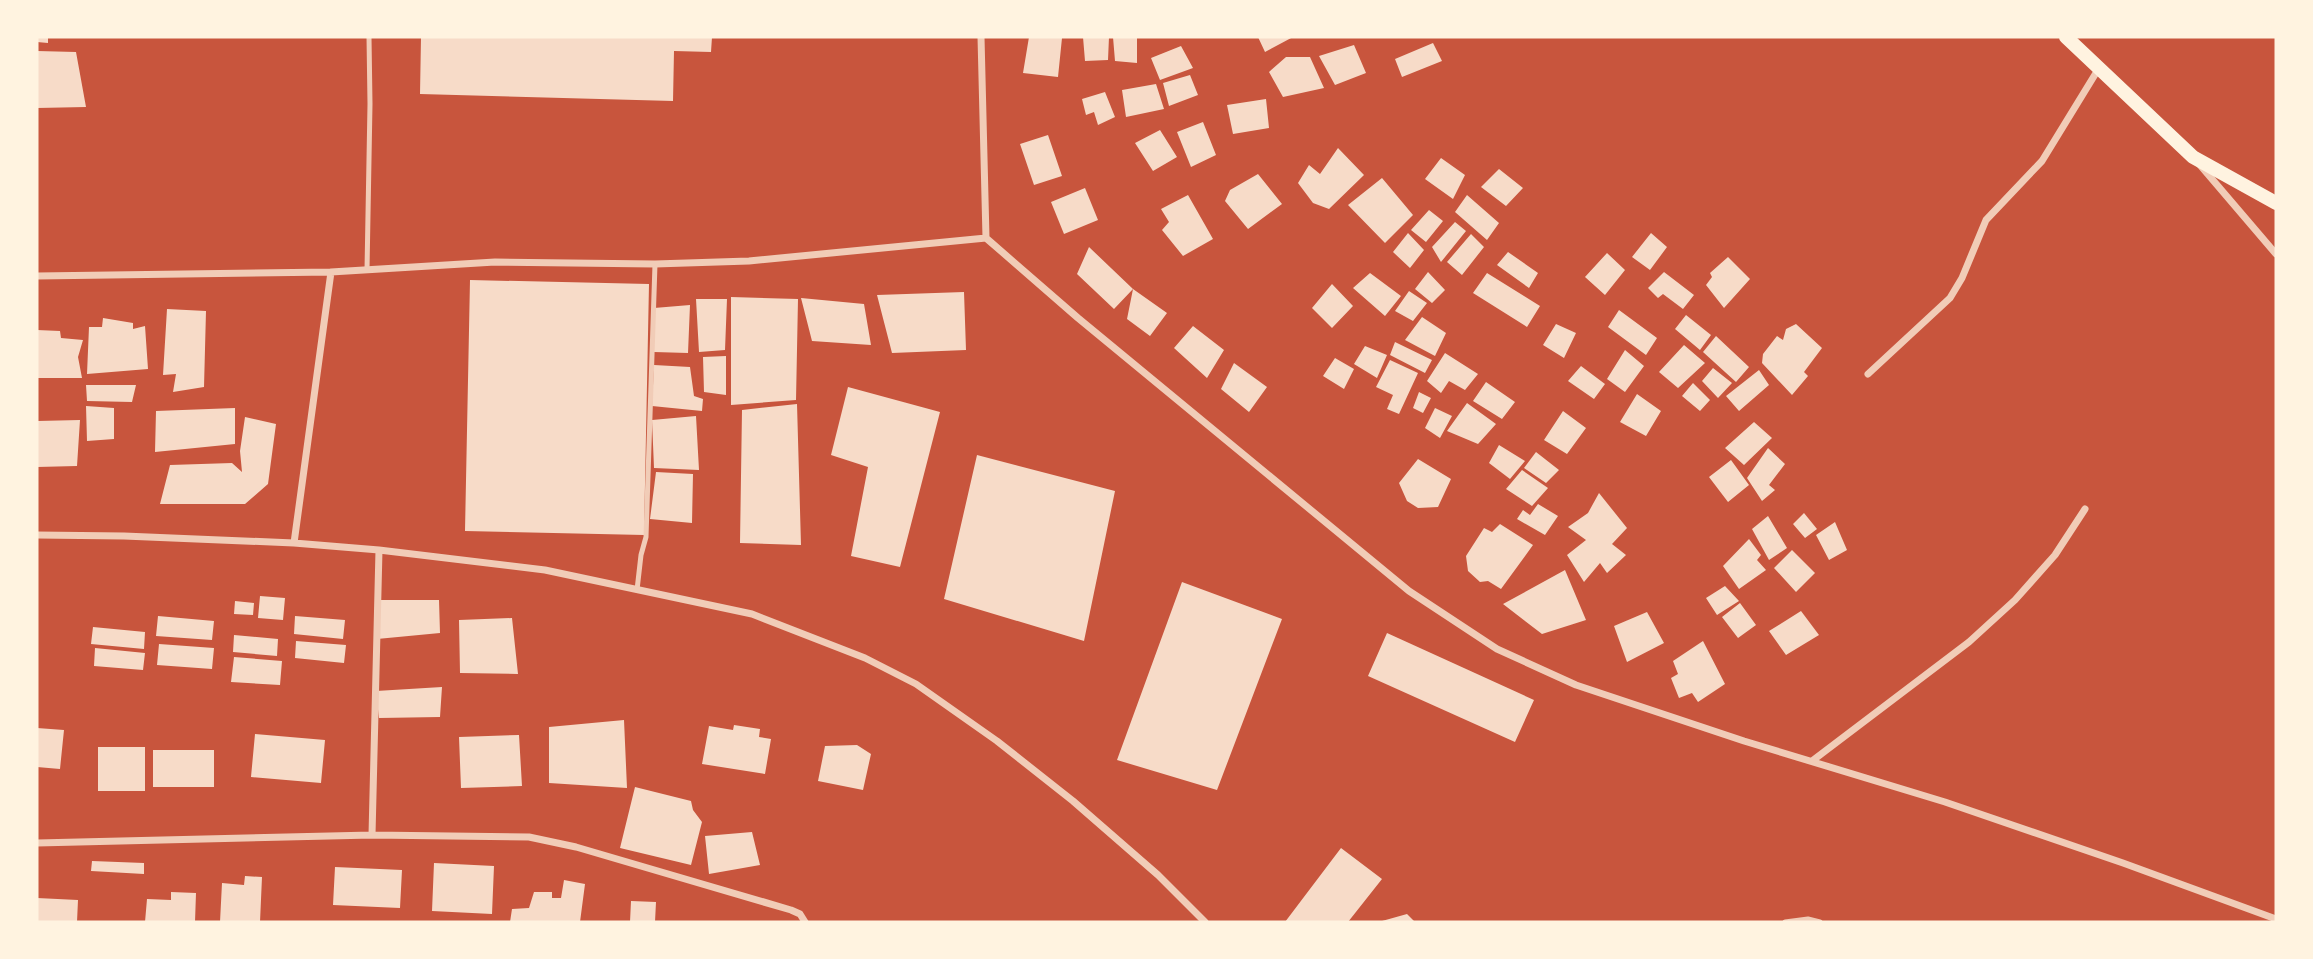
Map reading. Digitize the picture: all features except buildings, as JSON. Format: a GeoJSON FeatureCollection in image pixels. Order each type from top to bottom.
{"type":"FeatureCollection","features":[{"type":"Feature","properties":{"kind":"main road"},"geometry":{"type":"LineString","coordinates":[[2066,37],[2193,156],[2276,202]]}},
{"type":"Feature","properties":{"kind":"street"},"geometry":{"type":"LineString","coordinates":[[981,37],[986,238]]}},
{"type":"Feature","properties":{"kind":"street"},"geometry":{"type":"LineString","coordinates":[[1868,374],[1950,298],[1962,278],[1986,219],[2042,161],[2099,68]]}},
{"type":"Feature","properties":{"kind":"street"},"geometry":{"type":"LineString","coordinates":[[2193,156],[2276,254]]}},
{"type":"Feature","properties":{"kind":"street"},"geometry":{"type":"LineString","coordinates":[[37,276],[331,272],[495,262],[655,264],[749,261],[986,238],[1078,318],[1409,591],[1497,649],[1576,685],[1945,802],[2276,919]]}},
{"type":"Feature","properties":{"kind":"street"},"geometry":{"type":"LineString","coordinates":[[294,543],[331,272]]}},
{"type":"Feature","properties":{"kind":"street"},"geometry":{"type":"LineString","coordinates":[[1812,761],[1969,642],[2015,600],[2055,555],[2085,509]]}},
{"type":"Feature","properties":{"kind":"street"},"geometry":{"type":"LineString","coordinates":[[37,535],[294,543],[379,550],[545,570],[752,614],[865,658],[916,684],[997,741],[1073,801],[1158,875],[1205,922]]}},
{"type":"Feature","properties":{"kind":"street"},"geometry":{"type":"LineString","coordinates":[[372,835],[379,550]]}},
{"type":"Feature","properties":{"kind":"street"},"geometry":{"type":"LineString","coordinates":[[37,843],[372,835],[529,837],[576,847],[791,910],[800,914],[805,922]]}},
{"type":"Feature","properties":{"kind":"lane"},"geometry":{"type":"LineString","coordinates":[[367,270],[369,37]]}},
{"type":"Feature","properties":{"kind":"lane"},"geometry":{"type":"LineString","coordinates":[[637,590],[646,537],[655,264]]}},
{"type":"Feature","properties":{"kind":"lane"},"geometry":{"type":"LineString","coordinates":[[1785,922],[1808,919],[1820,922]]}}]}
